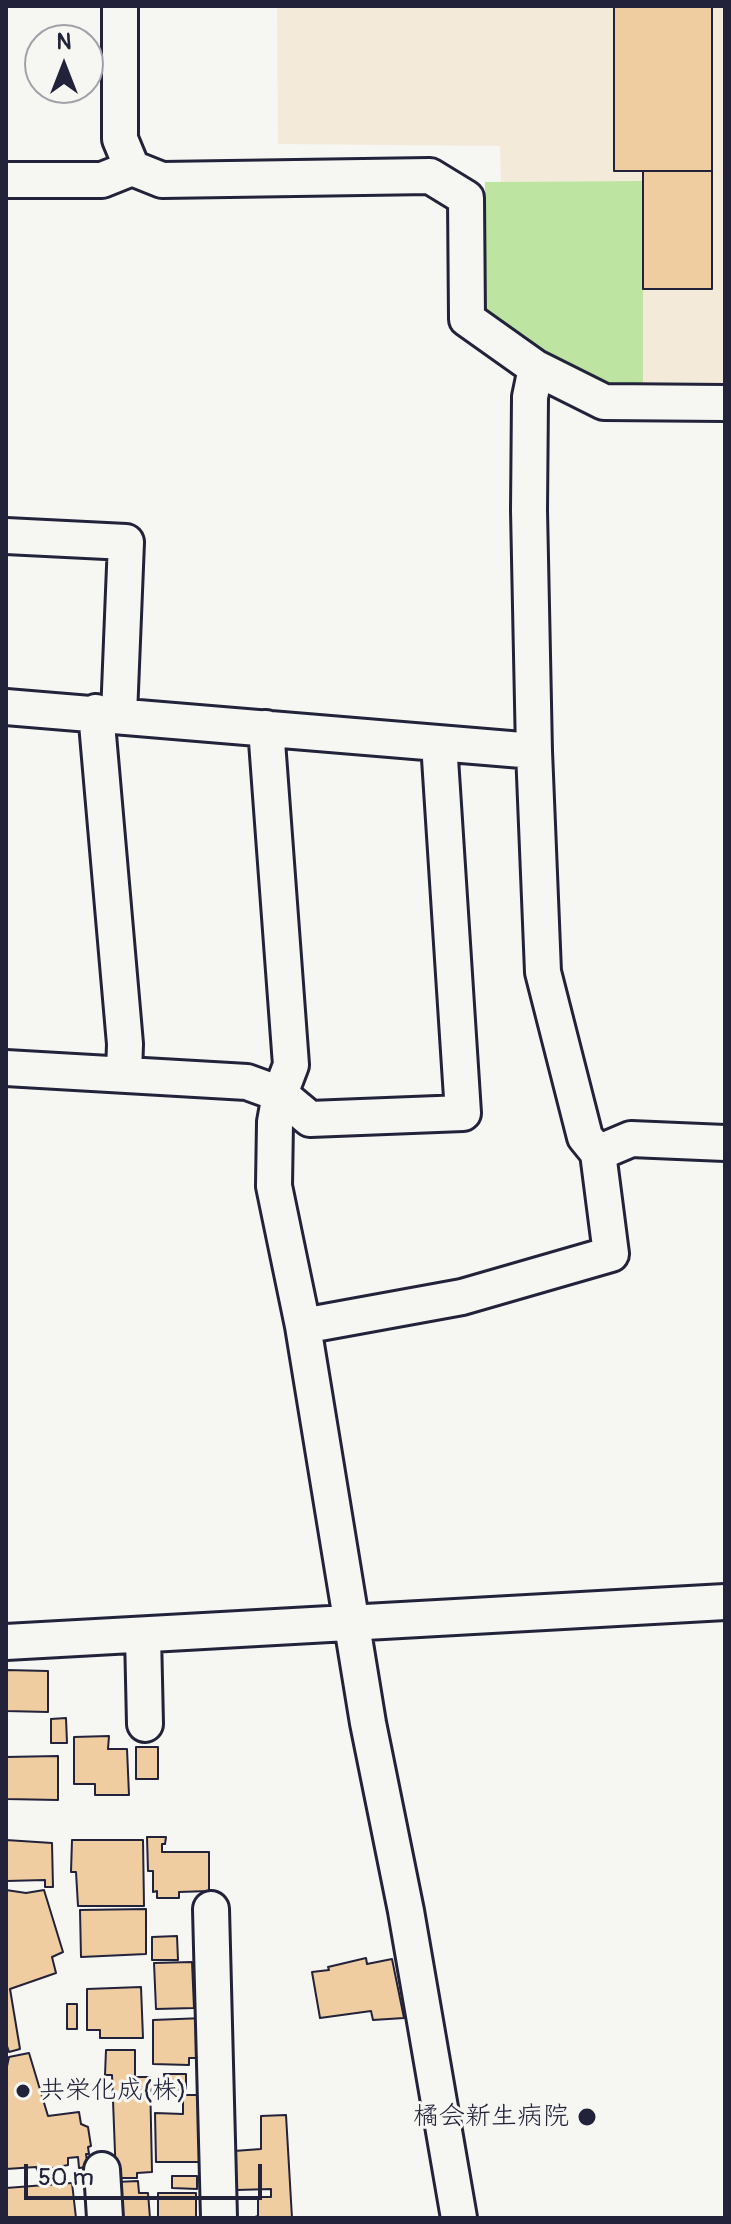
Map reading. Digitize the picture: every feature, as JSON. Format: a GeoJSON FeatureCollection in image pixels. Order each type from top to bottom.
{"type":"FeatureCollection","features":[{"type":"Feature","properties":{"kind":"street"},"geometry":{"type":"LineString","coordinates":[[120,6],[120,139],[132,168]]}},
{"type":"Feature","properties":{"kind":"street"},"geometry":{"type":"LineString","coordinates":[[6,180],[102,180],[132,168],[162,180],[430,176],[466,198],[467,319],[536,368],[604,402],[725,403]]}},
{"type":"Feature","properties":{"kind":"street"},"geometry":{"type":"LineString","coordinates":[[303,1326],[462,1297],[611,1254],[598,1153],[585,1137],[543,972],[529,510],[530,397],[536,368]]}},
{"type":"Feature","properties":{"kind":"street"},"geometry":{"type":"LineString","coordinates":[[6,536],[126,542],[108,714],[124,1075]]}},
{"type":"Feature","properties":{"kind":"street"},"geometry":{"type":"LineString","coordinates":[[6,707],[534,751]]}},
{"type":"Feature","properties":{"kind":"street"},"geometry":{"type":"LineString","coordinates":[[266,728],[291,1065],[280,1094],[275,1122],[274,1186],[303,1326],[368,1723],[406,1911],[459,2218]]}},
{"type":"Feature","properties":{"kind":"street"},"geometry":{"type":"LineString","coordinates":[[6,1068],[247,1082],[280,1094],[310,1119],[463,1113],[439,743]]}},
{"type":"Feature","properties":{"kind":"street"},"geometry":{"type":"LineString","coordinates":[[598,1153],[631,1139],[725,1143]]}},
{"type":"Feature","properties":{"kind":"street"},"geometry":{"type":"LineString","coordinates":[[6,1642],[725,1602]]}},
{"type":"Feature","properties":{"kind":"street"},"geometry":{"type":"LineString","coordinates":[[143,1635],[145,1724]]}},
{"type":"Feature","properties":{"kind":"street"},"geometry":{"type":"LineString","coordinates":[[211,1909],[219,2218]]}},
{"type":"Feature","properties":{"kind":"street"},"geometry":{"type":"LineString","coordinates":[[102,2170],[105,2218]]}},
{"type":"Feature","properties":{"kind":"shaded area"},"geometry":{"type":"Polygon","coordinates":[[[277,6],[725,6],[725,390],[643,389],[642,181],[501,182],[500,146],[278,144],[277,6]]]}},
{"type":"Feature","properties":{"kind":"green space"},"geometry":{"type":"Polygon","coordinates":[[[643,181],[643,389],[613,390],[531,350],[486,319],[485,182],[643,181]]]}},
{"type":"Feature","properties":{"kind":"building"},"geometry":{"type":"Polygon","coordinates":[[[614,6],[712,6],[712,171],[614,171],[614,6]]]}},
{"type":"Feature","properties":{"kind":"building"},"geometry":{"type":"Polygon","coordinates":[[[643,171],[712,171],[712,289],[643,289],[643,171]]]}},
{"type":"Feature","properties":{"kind":"building"},"geometry":{"type":"Polygon","coordinates":[[[6,1670],[48,1671],[48,1712],[6,1711],[6,1670]]]}},
{"type":"Feature","properties":{"kind":"building"},"geometry":{"type":"Polygon","coordinates":[[[66,1718],[67,1743],[51,1743],[51,1719],[66,1718]]]}},
{"type":"Feature","properties":{"kind":"building"},"geometry":{"type":"Polygon","coordinates":[[[109,1736],[108,1749],[127,1749],[129,1795],[95,1795],[95,1784],[74,1784],[74,1737],[109,1736]]]}},
{"type":"Feature","properties":{"kind":"building"},"geometry":{"type":"Polygon","coordinates":[[[136,1747],[158,1747],[158,1779],[136,1779],[136,1747]]]}},
{"type":"Feature","properties":{"kind":"building"},"geometry":{"type":"Polygon","coordinates":[[[58,1756],[58,1800],[6,1799],[6,1757],[58,1756]]]}},
{"type":"Feature","properties":{"kind":"building"},"geometry":{"type":"Polygon","coordinates":[[[147,1837],[166,1837],[162,1852],[209,1852],[209,1891],[179,1892],[179,1898],[157,1898],[157,1891],[153,1892],[153,1871],[148,1871],[147,1837]]]}},
{"type":"Feature","properties":{"kind":"building"},"geometry":{"type":"Polygon","coordinates":[[[6,1840],[52,1843],[53,1887],[45,1887],[45,1880],[6,1881],[6,1840]]]}},
{"type":"Feature","properties":{"kind":"building"},"geometry":{"type":"Polygon","coordinates":[[[72,1840],[143,1840],[144,1906],[78,1906],[76,1872],[71,1872],[72,1840]]]}},
{"type":"Feature","properties":{"kind":"building"},"geometry":{"type":"Polygon","coordinates":[[[6,1890],[26,1893],[44,1890],[63,1952],[52,1957],[56,1973],[10,1989],[20,2049],[9,2052],[6,2043],[6,1890]]]}},
{"type":"Feature","properties":{"kind":"building"},"geometry":{"type":"Polygon","coordinates":[[[146,1909],[146,1954],[81,1957],[80,1910],[146,1909]]]}},
{"type":"Feature","properties":{"kind":"building"},"geometry":{"type":"Polygon","coordinates":[[[177,1936],[178,1960],[152,1960],[152,1937],[177,1936]]]}},
{"type":"Feature","properties":{"kind":"building"},"geometry":{"type":"Polygon","coordinates":[[[366,1958],[367,1964],[392,1959],[404,2018],[373,2020],[371,2011],[320,2018],[312,1972],[366,1958]]]}},
{"type":"Feature","properties":{"kind":"building"},"geometry":{"type":"Polygon","coordinates":[[[192,1962],[194,2008],[156,2009],[154,1963],[192,1962]]]}},
{"type":"Feature","properties":{"kind":"building"},"geometry":{"type":"Polygon","coordinates":[[[141,1987],[143,2038],[100,2038],[100,2030],[87,2030],[87,1989],[141,1987]]]}},
{"type":"Feature","properties":{"kind":"building"},"geometry":{"type":"Polygon","coordinates":[[[67,2004],[77,2004],[77,2029],[67,2029],[67,2004]]]}},
{"type":"Feature","properties":{"kind":"building"},"geometry":{"type":"Polygon","coordinates":[[[204,2018],[205,2058],[189,2058],[189,2065],[153,2064],[153,2020],[204,2018]]]}},
{"type":"Feature","properties":{"kind":"building"},"geometry":{"type":"Polygon","coordinates":[[[106,2050],[135,2050],[135,2077],[150,2077],[152,2172],[137,2173],[137,2178],[116,2178],[112,2075],[105,2075],[106,2050]]]}},
{"type":"Feature","properties":{"kind":"building","name":"共栄化成(株)"},"geometry":{"type":"Polygon","coordinates":[[[29,2053],[48,2116],[79,2112],[81,2124],[88,2127],[91,2146],[88,2147],[89,2154],[86,2154],[88,2167],[79,2168],[78,2157],[68,2158],[68,2165],[38,2171],[36,2167],[6,2169],[6,2071],[9,2057],[29,2053]]]}},
{"type":"Feature","properties":{"kind":"building"},"geometry":{"type":"Polygon","coordinates":[[[164,2074],[186,2074],[186,2089],[157,2090],[156,2082],[165,2081],[164,2074]]]}},
{"type":"Feature","properties":{"kind":"building"},"geometry":{"type":"Polygon","coordinates":[[[183,2095],[205,2095],[206,2162],[156,2162],[155,2113],[183,2114],[183,2095]]]}},
{"type":"Feature","properties":{"kind":"building"},"geometry":{"type":"Polygon","coordinates":[[[286,2115],[292,2218],[252,2218],[258,2216],[258,2197],[271,2197],[271,2189],[237,2190],[234,2151],[261,2149],[261,2116],[286,2115]]]}},
{"type":"Feature","properties":{"kind":"building"},"geometry":{"type":"Polygon","coordinates":[[[172,2176],[197,2176],[197,2189],[172,2188],[172,2176]]]}},
{"type":"Feature","properties":{"kind":"building"},"geometry":{"type":"Polygon","coordinates":[[[138,2181],[139,2193],[148,2193],[150,2218],[117,2218],[116,2182],[138,2181]]]}},
{"type":"Feature","properties":{"kind":"building"},"geometry":{"type":"Polygon","coordinates":[[[72,2183],[76,2218],[6,2218],[6,2188],[72,2183]]]}},
{"type":"Feature","properties":{"kind":"building"},"geometry":{"type":"Polygon","coordinates":[[[158,2193],[196,2193],[196,2218],[158,2218],[158,2193]]]}},
{"type":"Feature","properties":{"kind":"place","name":"共栄化成(株)"},"geometry":{"type":"Point","coordinates":[23,2091]}},
{"type":"Feature","properties":{"kind":"place","name":"橘会新生病院"},"geometry":{"type":"Point","coordinates":[587,2117]}}]}
